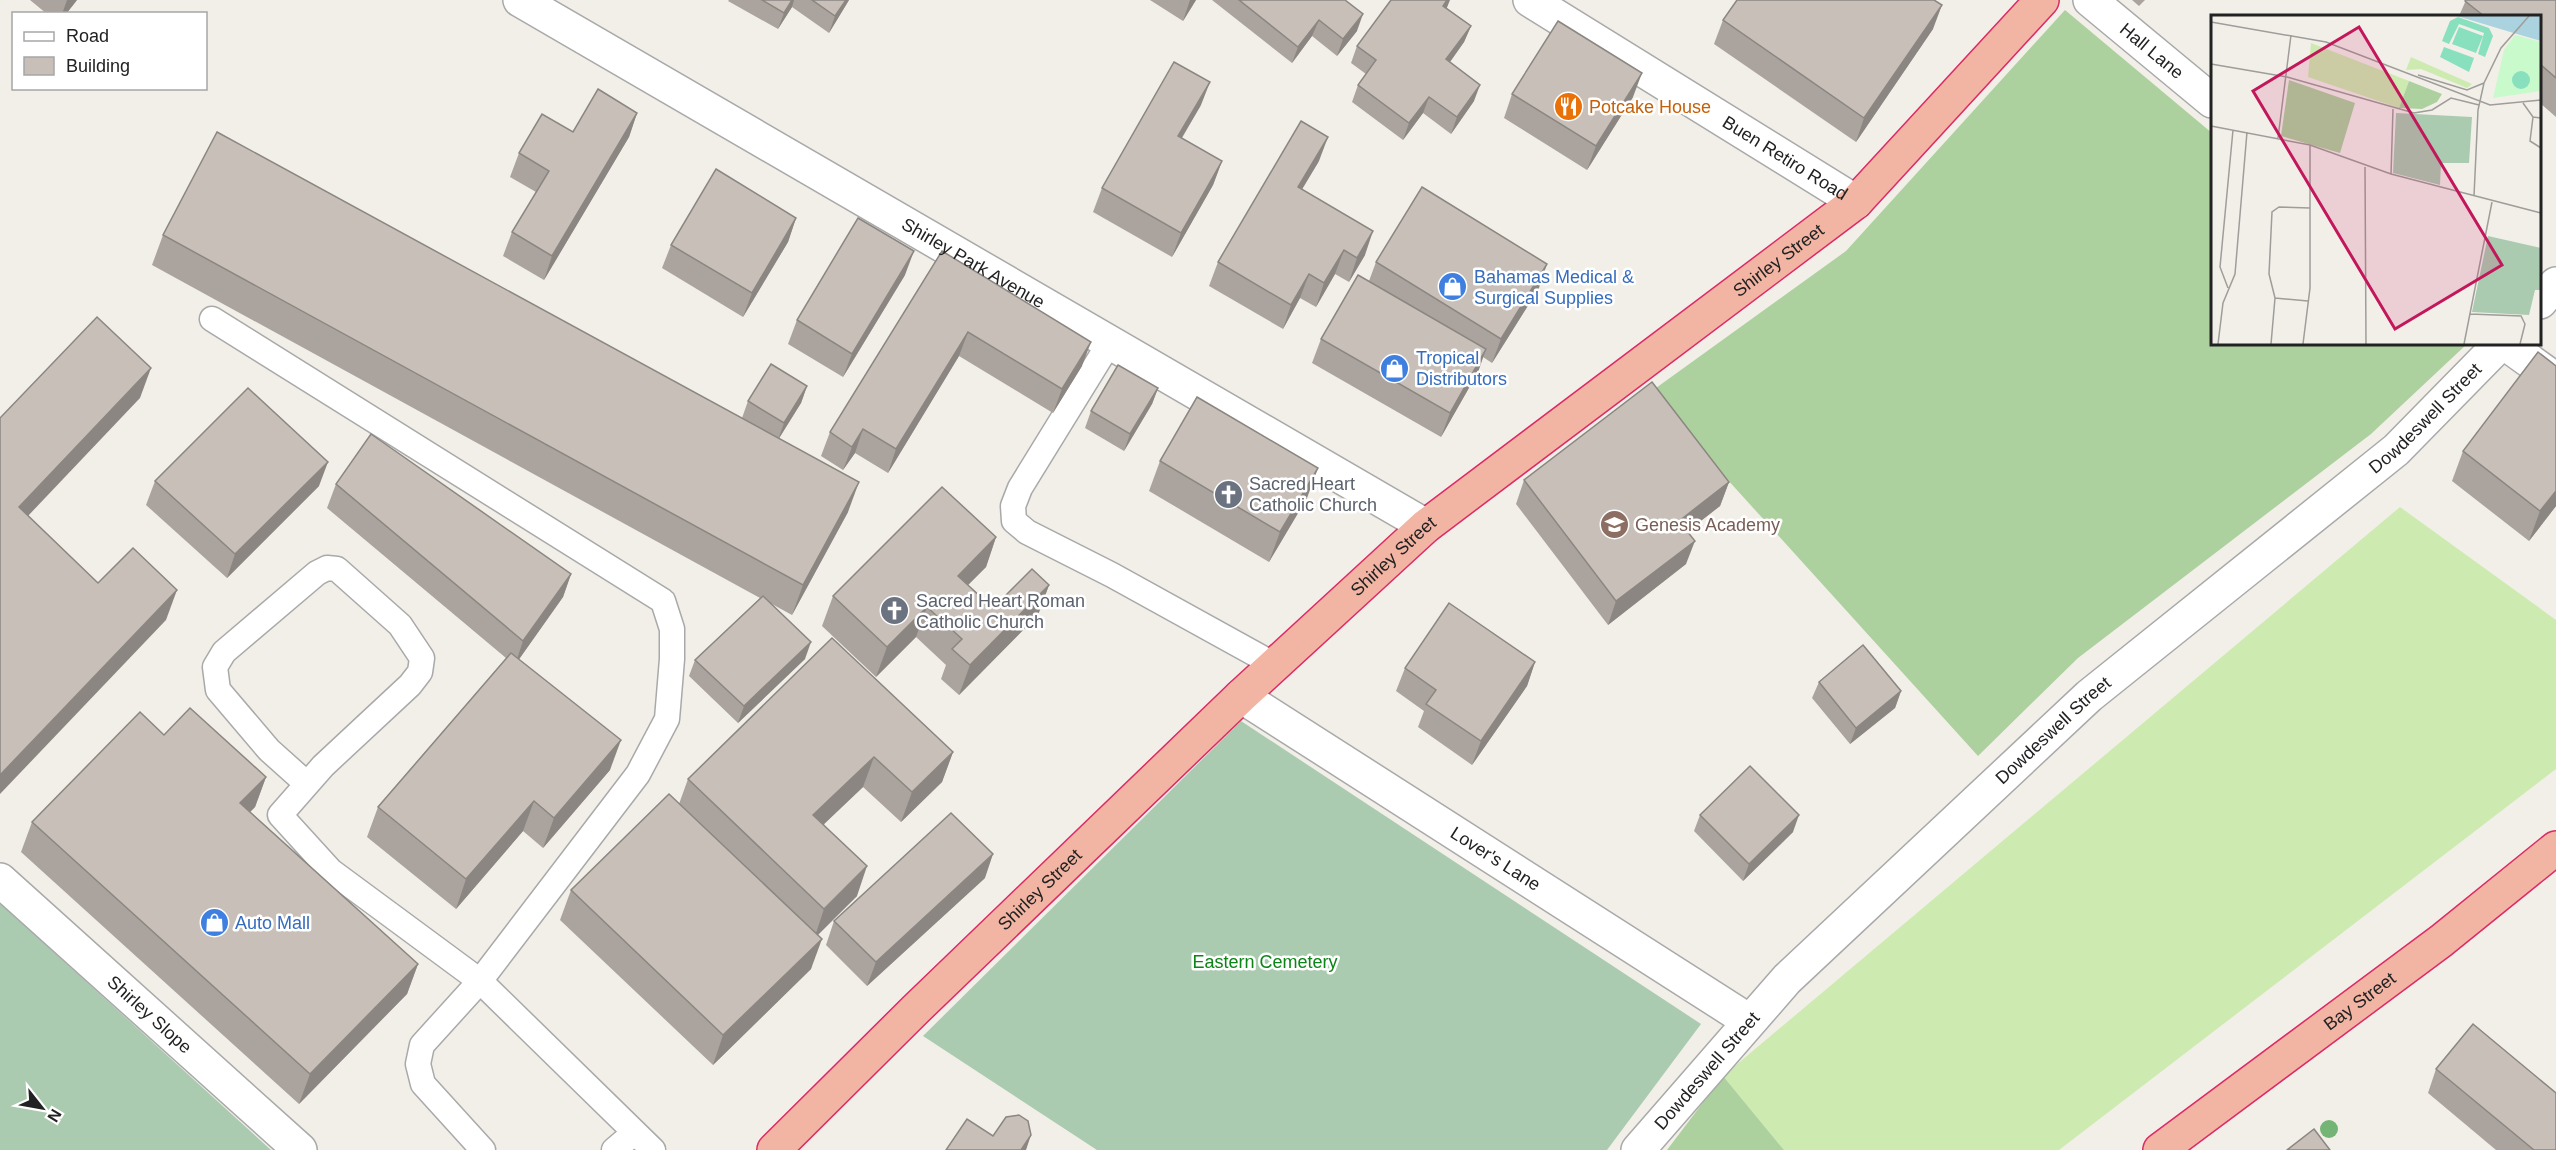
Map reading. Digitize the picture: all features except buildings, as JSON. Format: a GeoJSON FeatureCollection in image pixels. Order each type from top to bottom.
{"type":"FeatureCollection","features":[{"type":"Feature","properties":{"kind":"highway","name":"Shirley Street"},"geometry":{"type":"LineString","coordinates":[[774,1150],[916,1009],[1241,696],[1426,526],[1856,202],[2042,0]]}},
{"type":"Feature","properties":{"kind":"highway","name":"Bay Street"},"geometry":{"type":"LineString","coordinates":[[2160,1150],[2441,941],[2556,848]]}},
{"type":"Feature","properties":{"kind":"street","name":"Shirley Park Avenue"},"geometry":{"type":"LineString","coordinates":[[520,0],[1426,526]]}},
{"type":"Feature","properties":{"kind":"street","name":"Buen Retiro Road"},"geometry":{"type":"LineString","coordinates":[[1530,0],[1856,202]]}},
{"type":"Feature","properties":{"kind":"street","name":"Hall Lane"},"geometry":{"type":"LineString","coordinates":[[2090,0],[2211,100]]}},
{"type":"Feature","properties":{"kind":"street"},"geometry":{"type":"LineString","coordinates":[[2541,301],[2556,284]]}},
{"type":"Feature","properties":{"kind":"street","name":"Dowdeswell Street"},"geometry":{"type":"LineString","coordinates":[[1638,1150],[1787,979],[2089,696],[2396,450],[2499,345]]}},
{"type":"Feature","properties":{"kind":"street"},"geometry":{"type":"LineString","coordinates":[[2507,345],[2556,380]]}},
{"type":"Feature","properties":{"kind":"street","name":"Lover's Lane"},"geometry":{"type":"LineString","coordinates":[[1241,696],[1749,1021]]}},
{"type":"Feature","properties":{"kind":"street","name":"Shirley Slope"},"geometry":{"type":"LineString","coordinates":[[0,880],[300,1150]]}},
{"type":"Feature","properties":{"kind":"lane"},"geometry":{"type":"LineString","coordinates":[[212,319],[663,601],[672,629],[667,719],[638,774],[480,981],[422,1045],[418,1064],[423,1084],[483,1150]]}},
{"type":"Feature","properties":{"kind":"lane"},"geometry":{"type":"LineString","coordinates":[[1110,342],[1020,488],[1013,506],[1014,521],[1027,532],[1112,575],[1275,665]]}},
{"type":"Feature","properties":{"kind":"lane"},"geometry":{"type":"LineString","coordinates":[[307,784],[269,750],[218,690],[216,667],[224,652],[317,573],[327,568],[337,569],[399,626],[422,657],[420,672],[410,685],[323,766],[280,815],[331,872],[480,981],[653,1150]]}},
{"type":"Feature","properties":{"kind":"lane"},"geometry":{"type":"LineString","coordinates":[[614,1150],[634,1133]]}},
{"type":"Feature","properties":{"kind":"green space"},"geometry":{"type":"Polygon","coordinates":[[[2065,10],[2211,132],[2211,345],[2466,345],[2371,434],[2078,658],[1978,756],[1649,393],[1846,251],[2065,10]]]}},
{"type":"Feature","properties":{"kind":"green space"},"geometry":{"type":"Polygon","coordinates":[[[2400,507],[2556,620],[2556,769],[2059,1150],[1784,1150],[1723,1076],[2400,507]]]}},
{"type":"Feature","properties":{"kind":"green space","name":"Eastern Cemetery"},"geometry":{"type":"Polygon","coordinates":[[[1241,721],[1701,1024],[1607,1150],[1097,1150],[923,1036],[1241,721]]]}},
{"type":"Feature","properties":{"kind":"green space"},"geometry":{"type":"Polygon","coordinates":[[[0,903],[271,1150],[0,1150],[0,903]]]}},
{"type":"Feature","properties":{"kind":"green space"},"geometry":{"type":"Polygon","coordinates":[[[1723,1076],[1784,1150],[1667,1150],[1723,1076]]]}},
{"type":"Feature","properties":{"kind":"place","name":"Potcake House"},"geometry":{"type":"Point","coordinates":[1568,107]}},
{"type":"Feature","properties":{"kind":"place","name":"Bahamas Medical & Surgical Supplies"},"geometry":{"type":"Point","coordinates":[1453,287]}},
{"type":"Feature","properties":{"kind":"place","name":"Tropical Distributors"},"geometry":{"type":"Point","coordinates":[1395,368]}},
{"type":"Feature","properties":{"kind":"place","name":"Sacred Heart Catholic Church"},"geometry":{"type":"Point","coordinates":[1228,494]}},
{"type":"Feature","properties":{"kind":"place","name":"Genesis Academy"},"geometry":{"type":"Point","coordinates":[1614,525]}},
{"type":"Feature","properties":{"kind":"place","name":"Sacred Heart Roman Catholic Church"},"geometry":{"type":"Point","coordinates":[895,611]}},
{"type":"Feature","properties":{"kind":"place","name":"Auto Mall"},"geometry":{"type":"Point","coordinates":[214,923]}}]}
